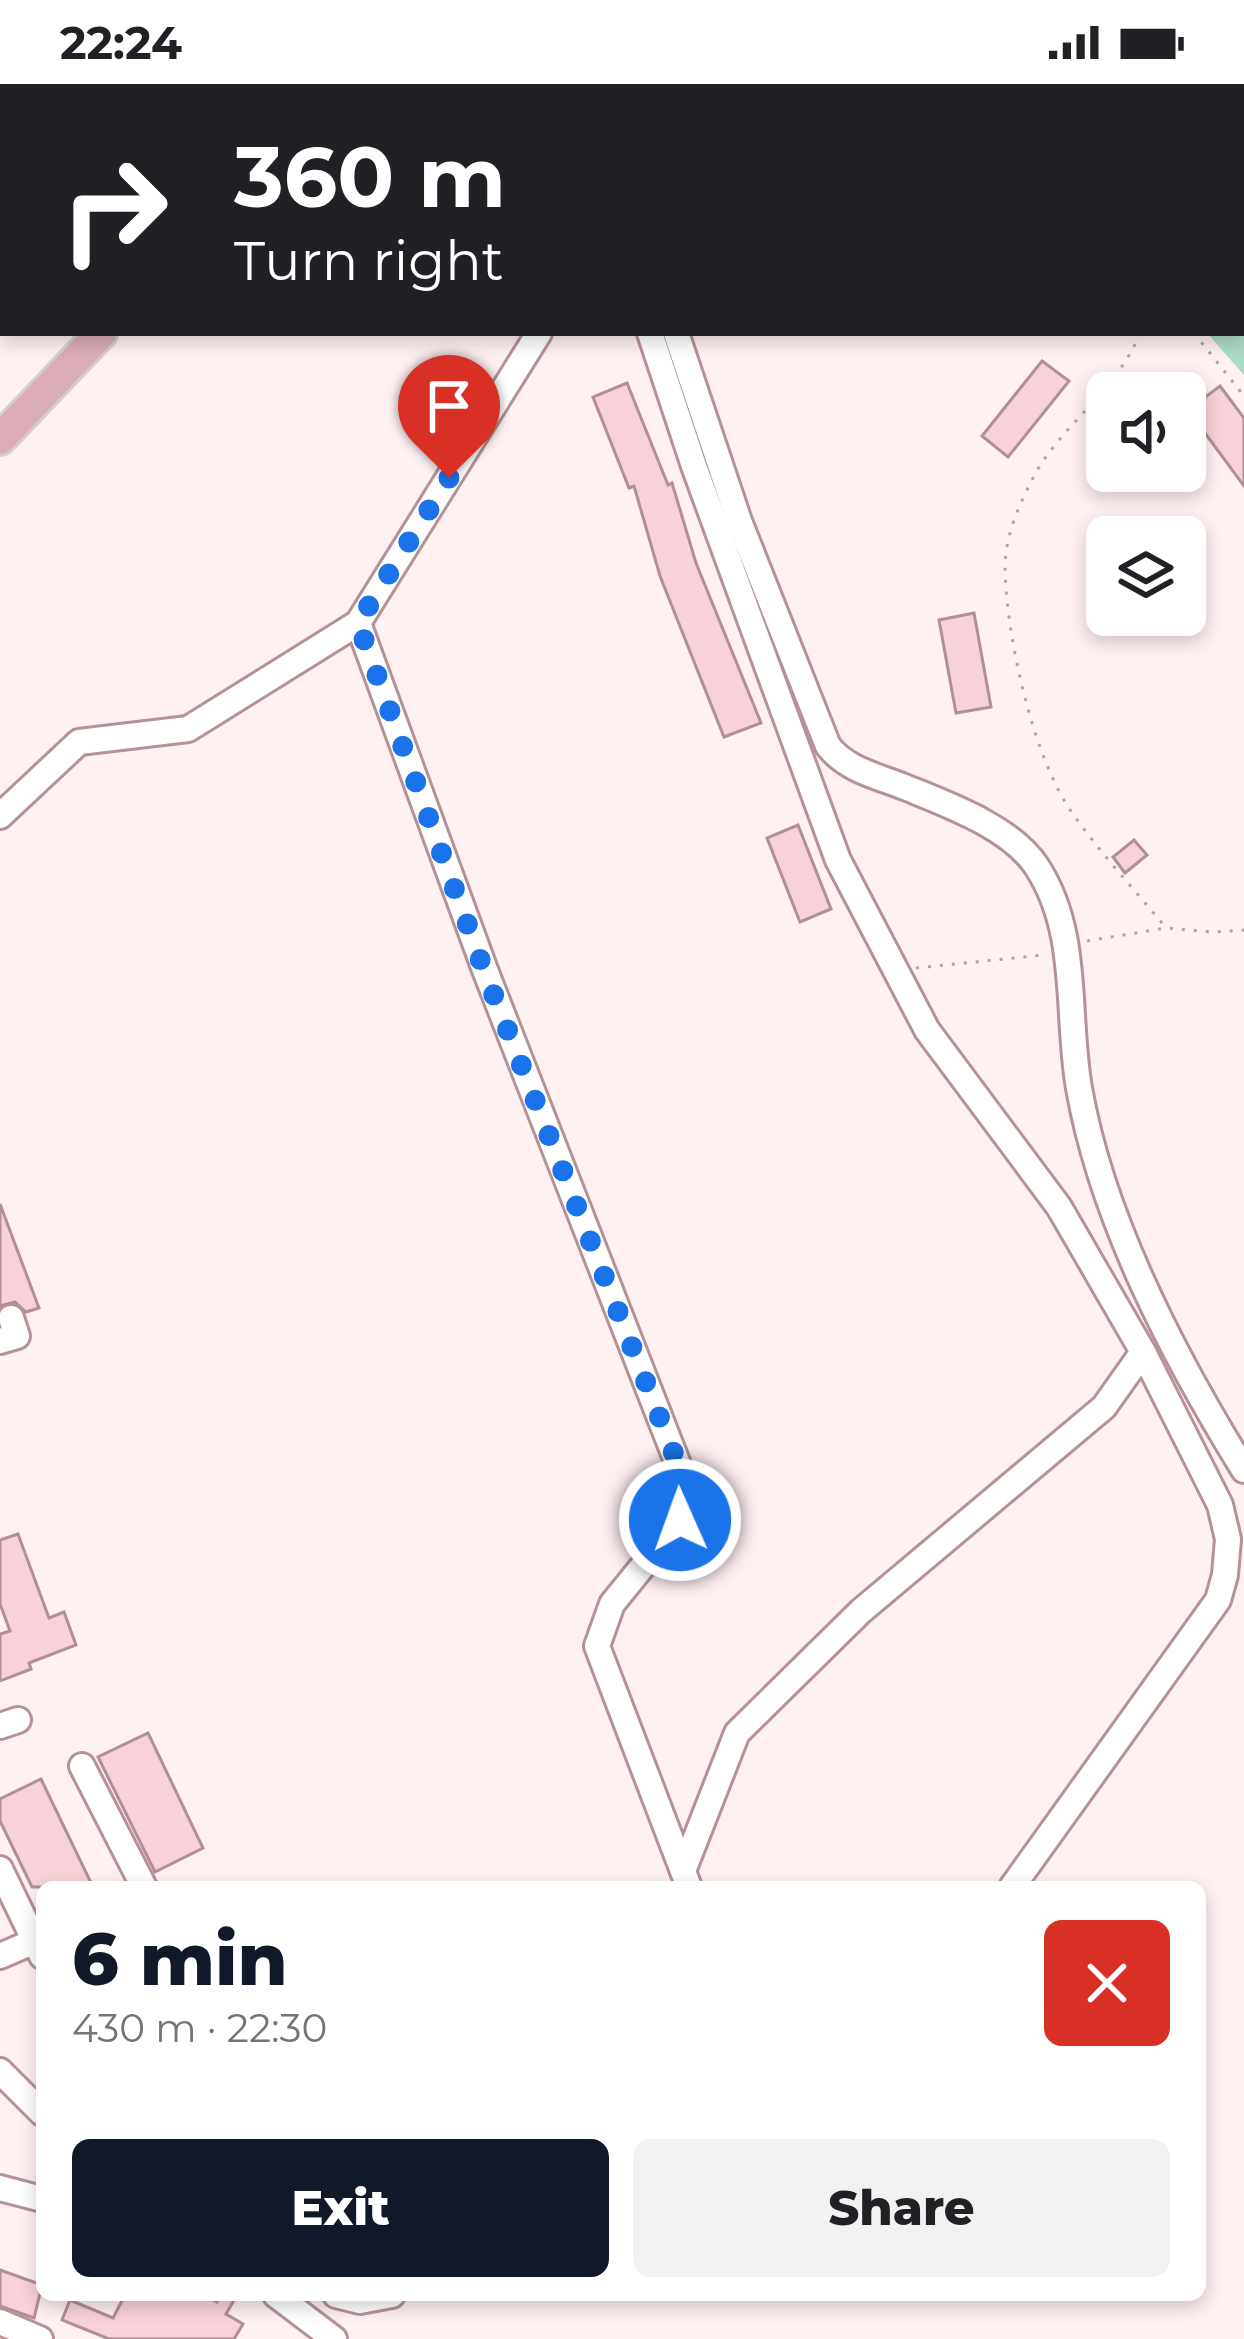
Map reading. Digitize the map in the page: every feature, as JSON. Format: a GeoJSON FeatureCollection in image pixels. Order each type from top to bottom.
{"type":"FeatureCollection","features":[{"type":"Feature","properties":{"kind":"main road"},"geometry":{"type":"LineString","coordinates":[[0,439],[97,336]]}},
{"type":"Feature","properties":{"kind":"street"},"geometry":{"type":"LineString","coordinates":[[0,816],[79,742],[188,729],[358,623],[537,336]]}},
{"type":"Feature","properties":{"kind":"street"},"geometry":{"type":"LineString","coordinates":[[651,336],[838,860],[927,1030],[1059,1207],[1143,1352],[1220,1505],[1228,1539],[1218,1600],[1016,1881]]}},
{"type":"Feature","properties":{"kind":"street"},"geometry":{"type":"LineString","coordinates":[[677,336],[739,521],[828,746],[841,761],[1010,839],[1036,865],[1068,944],[1079,1089],[1116,1214],[1155,1310],[1203,1405],[1244,1470]]}},
{"type":"Feature","properties":{"kind":"street"},"geometry":{"type":"LineString","coordinates":[[358,623],[484,970],[683,1477],[680,1520],[612,1604],[597,1646],[686,1879]]}},
{"type":"Feature","properties":{"kind":"street"},"geometry":{"type":"LineString","coordinates":[[686,1879],[737,1733],[861,1611],[1104,1407],[1143,1352]]}},
{"type":"Feature","properties":{"kind":"street"},"geometry":{"type":"LineString","coordinates":[[82,1766],[141,1881]]}},
{"type":"Feature","properties":{"kind":"street"},"geometry":{"type":"LineString","coordinates":[[0,1869],[36,1937]]}},
{"type":"Feature","properties":{"kind":"street"},"geometry":{"type":"LineString","coordinates":[[0,1956],[36,1946]]}},
{"type":"Feature","properties":{"kind":"street"},"geometry":{"type":"LineString","coordinates":[[0,2071],[36,2107]]}},
{"type":"Feature","properties":{"kind":"street"},"geometry":{"type":"LineString","coordinates":[[0,2188],[36,2197]]}},
{"type":"Feature","properties":{"kind":"street"},"geometry":{"type":"LineString","coordinates":[[284,2301],[334,2339]]}},
{"type":"Feature","properties":{"kind":"street"},"geometry":{"type":"LineString","coordinates":[[0,2322],[40,2339]]}},
{"type":"Feature","properties":{"kind":"path"},"geometry":{"type":"LineString","coordinates":[[1139,336],[1129,361],[1035,474],[1013,521],[1005,565],[1017,665],[1045,757],[1070,811],[1166,928]]}},
{"type":"Feature","properties":{"kind":"path"},"geometry":{"type":"LineString","coordinates":[[1196,336],[1244,396]]}},
{"type":"Feature","properties":{"kind":"green space"},"geometry":{"type":"Polygon","coordinates":[[[1210,336],[1244,336],[1244,375],[1210,336]]]}},
{"type":"Feature","properties":{"kind":"building"},"geometry":{"type":"Polygon","coordinates":[[[1042,361],[1069,381],[1008,457],[982,436],[1042,361]]]}},
{"type":"Feature","properties":{"kind":"building"},"geometry":{"type":"Polygon","coordinates":[[[627,383],[668,485],[672,483],[696,563],[761,723],[724,737],[660,576],[634,486],[629,488],[593,397],[627,383]]]}},
{"type":"Feature","properties":{"kind":"building"},"geometry":{"type":"Polygon","coordinates":[[[1220,386],[1244,418],[1244,486],[1206,434],[1206,396],[1220,386]]]}},
{"type":"Feature","properties":{"kind":"building"},"geometry":{"type":"Polygon","coordinates":[[[974,613],[991,707],[956,713],[939,620],[974,613]]]}},
{"type":"Feature","properties":{"kind":"building"},"geometry":{"type":"Polygon","coordinates":[[[798,825],[831,909],[800,922],[767,838],[798,825]]]}},
{"type":"Feature","properties":{"kind":"building"},"geometry":{"type":"Polygon","coordinates":[[[1134,840],[1147,855],[1125,873],[1113,857],[1134,840]]]}},
{"type":"Feature","properties":{"kind":"building"},"geometry":{"type":"Polygon","coordinates":[[[0,1204],[39,1308],[26,1312],[15,1302],[0,1306],[0,1204]]]}},
{"type":"Feature","properties":{"kind":"building"},"geometry":{"type":"Polygon","coordinates":[[[18,1534],[49,1618],[64,1612],[76,1645],[29,1663],[31,1669],[0,1681],[0,1634],[10,1631],[0,1604],[0,1540],[18,1534]]]}},
{"type":"Feature","properties":{"kind":"building"},"geometry":{"type":"Polygon","coordinates":[[[148,1733],[203,1848],[155,1872],[98,1757],[148,1733]]]}},
{"type":"Feature","properties":{"kind":"building"},"geometry":{"type":"Polygon","coordinates":[[[41,1779],[90,1881],[36,1881],[32,1887],[0,1821],[0,1799],[41,1779]]]}},
{"type":"Feature","properties":{"kind":"building"},"geometry":{"type":"Polygon","coordinates":[[[0,2270],[36,2283],[34,2318],[0,2306],[0,2270]]]}},
{"type":"Feature","properties":{"kind":"building"},"geometry":{"type":"Polygon","coordinates":[[[70,2301],[113,2318],[122,2301],[234,2301],[226,2314],[243,2324],[234,2339],[109,2339],[62,2320],[70,2301]]]}},
{"type":"Feature","properties":{"kind":"route"},"geometry":{"type":"LineString","coordinates":[[449,478],[358,623],[484,970],[683,1477],[680,1520]]}}]}
